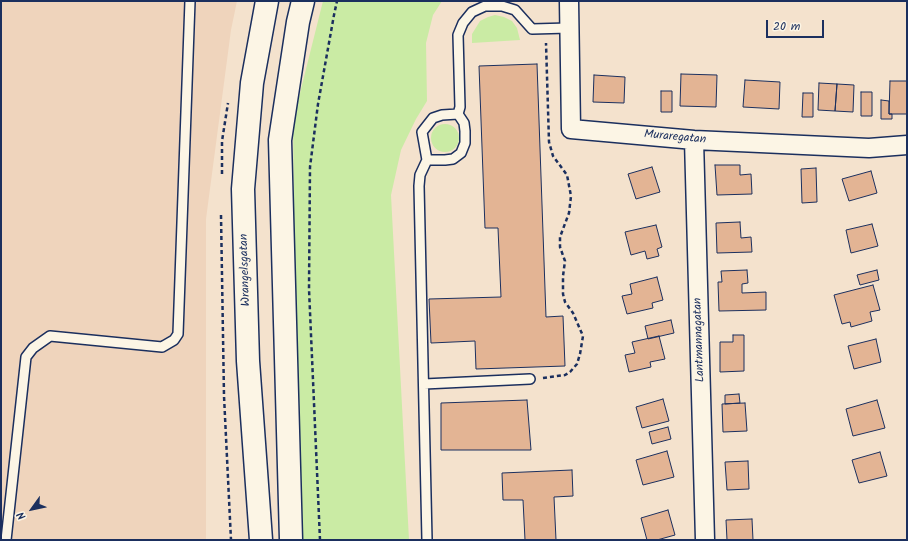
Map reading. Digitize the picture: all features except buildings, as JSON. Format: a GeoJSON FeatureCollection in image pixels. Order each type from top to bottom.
{"type":"FeatureCollection","features":[{"type":"Feature","properties":{"kind":"main road","name":"Wrangelsgatan"},"geometry":{"type":"LineString","coordinates":[[261,540],[248,361],[243,188],[252,83],[267,1]]}},
{"type":"Feature","properties":{"kind":"main road"},"geometry":{"type":"LineString","coordinates":[[291,540],[280,140],[298,22],[303,1]]}},
{"type":"Feature","properties":{"kind":"street","name":"Muraregatan"},"geometry":{"type":"LineString","coordinates":[[569,1],[571,129],[694,140],[869,148],[907,145]]}},
{"type":"Feature","properties":{"kind":"street","name":"Lantmannagatan"},"geometry":{"type":"LineString","coordinates":[[694,140],[705,540]]}},
{"type":"Feature","properties":{"kind":"lane"},"geometry":{"type":"LineString","coordinates":[[6,540],[26,358],[33,348],[50,336],[162,347],[174,340],[178,334],[190,1]]}},
{"type":"Feature","properties":{"kind":"lane"},"geometry":{"type":"LineString","coordinates":[[427,160],[454,159],[461,153],[464,143],[465,130],[464,123],[458,114],[460,107],[458,35],[463,23],[472,12],[485,6],[502,6],[516,10],[532,29],[569,28]]}},
{"type":"Feature","properties":{"kind":"lane"},"geometry":{"type":"LineString","coordinates":[[427,540],[419,186],[420,175],[427,160],[422,132],[426,125],[434,118],[442,115],[458,114]]}},
{"type":"Feature","properties":{"kind":"lane"},"geometry":{"type":"LineString","coordinates":[[424,384],[530,379]]}},
{"type":"Feature","properties":{"kind":"path"},"geometry":{"type":"LineString","coordinates":[[320,540],[309,289],[310,167],[318,104],[337,1]]}},
{"type":"Feature","properties":{"kind":"path"},"geometry":{"type":"LineString","coordinates":[[530,379],[565,375],[570,372],[577,364],[583,336],[573,313],[565,302],[563,294],[565,261],[560,247],[560,237],[569,213],[571,196],[567,175],[553,156],[549,142],[545,29]]}},
{"type":"Feature","properties":{"kind":"shaded area"},"geometry":{"type":"Polygon","coordinates":[[[1,1],[237,1],[231,30],[206,219],[206,540],[1,540],[1,1]]]}},
{"type":"Feature","properties":{"kind":"green space"},"geometry":{"type":"Polygon","coordinates":[[[323,1],[442,1],[433,15],[426,43],[427,101],[416,119],[401,150],[391,195],[409,540],[297,540],[293,121],[323,1]]]}},
{"type":"Feature","properties":{"kind":"green space"},"geometry":{"type":"Polygon","coordinates":[[[495,15],[512,21],[517,28],[520,40],[472,43],[472,34],[480,21],[495,15]]]}},
{"type":"Feature","properties":{"kind":"green space"},"geometry":{"type":"Polygon","coordinates":[[[445,124],[455,128],[459,138],[455,148],[445,152],[435,148],[431,138],[435,128],[445,124]]]}}]}
